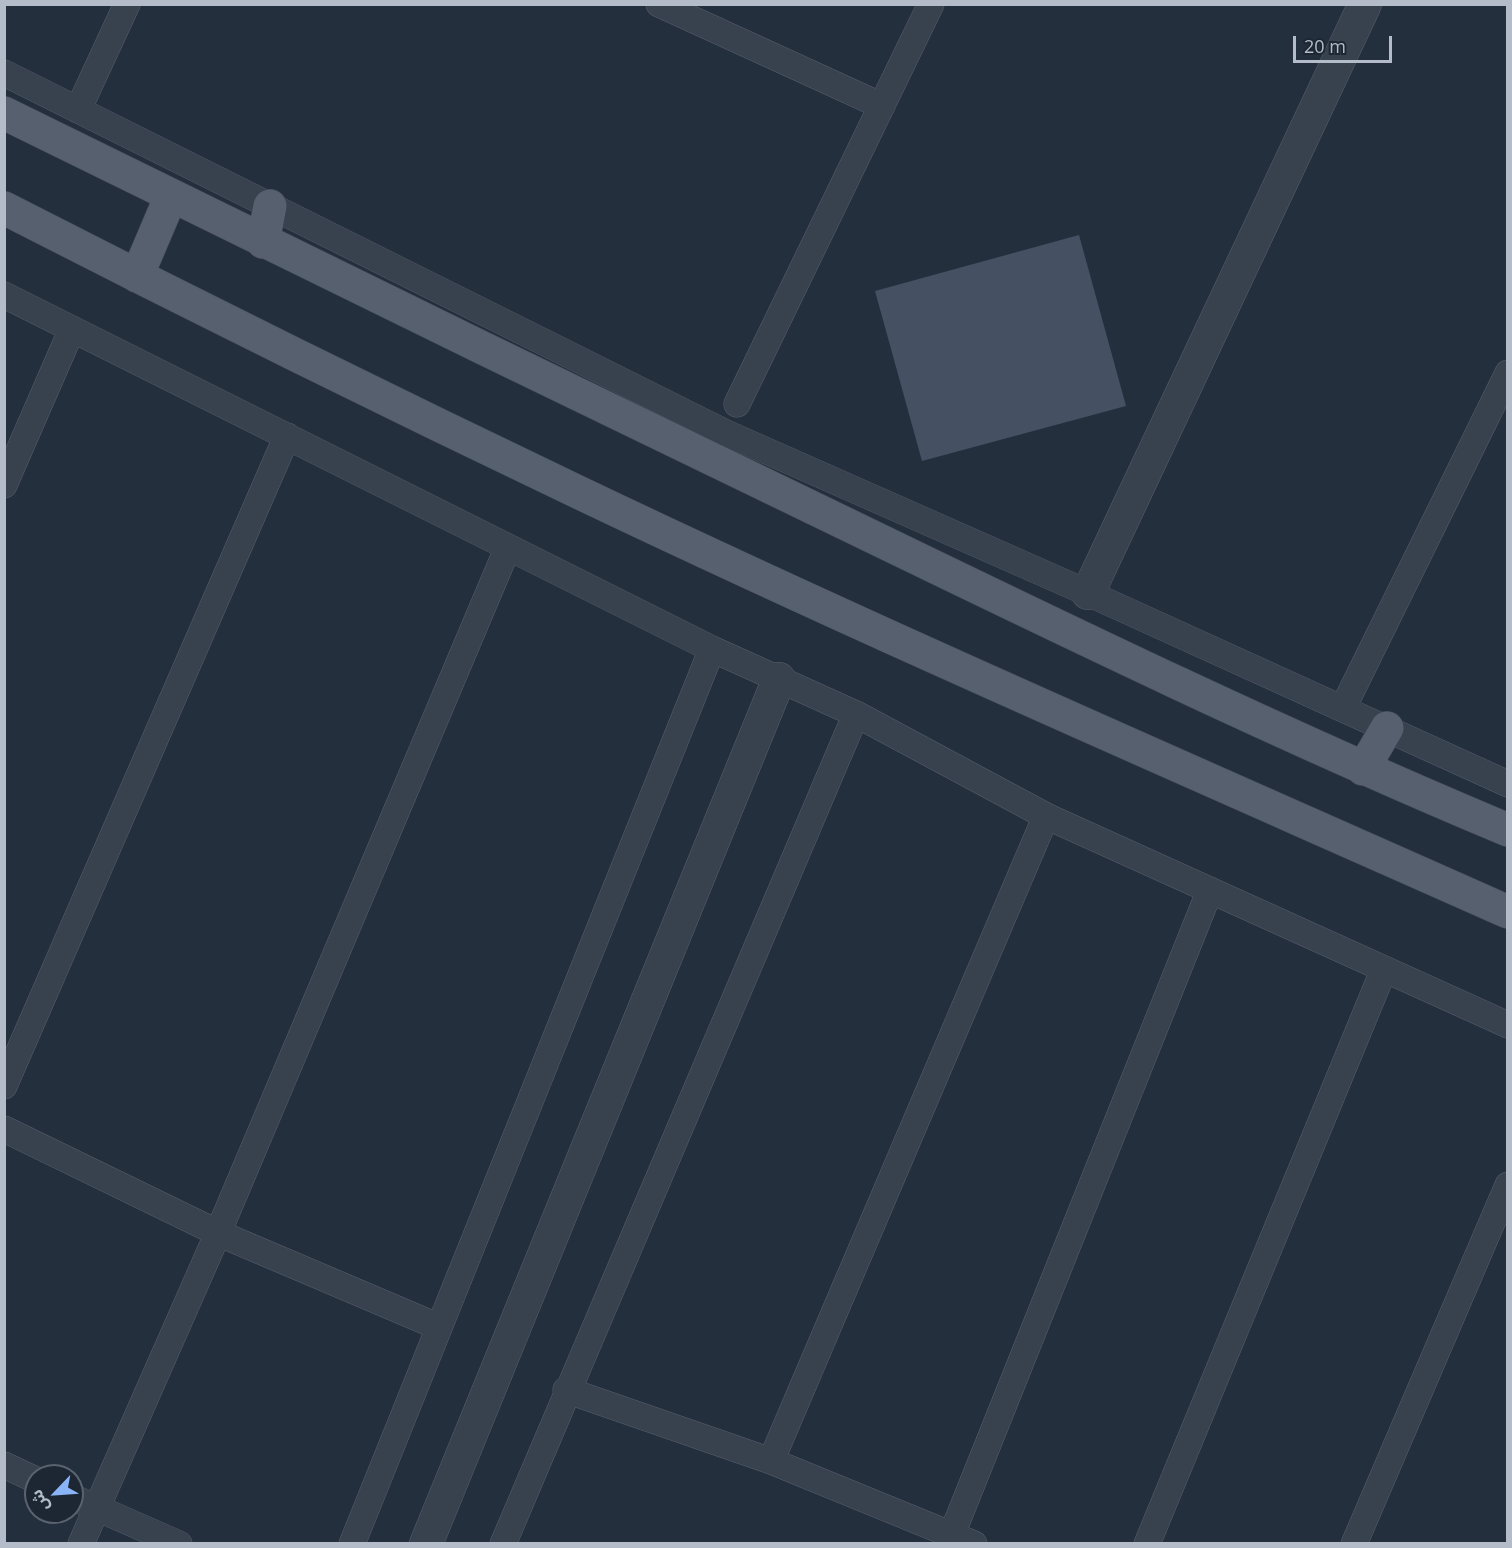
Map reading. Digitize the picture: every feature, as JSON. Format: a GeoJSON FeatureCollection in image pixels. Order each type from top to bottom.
{"type":"FeatureCollection","features":[{"type":"Feature","properties":{"kind":"main road"},"geometry":{"type":"LineString","coordinates":[[4,113],[263,242],[1115,654],[1363,769],[1508,830]]}},
{"type":"Feature","properties":{"kind":"main road"},"geometry":{"type":"LineString","coordinates":[[137,276],[171,196]]}},
{"type":"Feature","properties":{"kind":"main road"},"geometry":{"type":"LineString","coordinates":[[263,242],[270,206]]}},
{"type":"Feature","properties":{"kind":"main road"},"geometry":{"type":"LineString","coordinates":[[4,208],[137,276],[580,493],[935,656],[1508,912]]}},
{"type":"Feature","properties":{"kind":"main road"},"geometry":{"type":"LineString","coordinates":[[1363,769],[1387,728]]}},
{"type":"Feature","properties":{"kind":"street"},"geometry":{"type":"LineString","coordinates":[[78,110],[127,4]]}},
{"type":"Feature","properties":{"kind":"street"},"geometry":{"type":"LineString","coordinates":[[659,4],[882,106]]}},
{"type":"Feature","properties":{"kind":"street"},"geometry":{"type":"LineString","coordinates":[[737,404],[931,4]]}},
{"type":"Feature","properties":{"kind":"street"},"geometry":{"type":"LineString","coordinates":[[1088,593],[1365,4]]}},
{"type":"Feature","properties":{"kind":"street"},"geometry":{"type":"LineString","coordinates":[[4,73],[726,433],[1088,593],[1508,783]]}},
{"type":"Feature","properties":{"kind":"street"},"geometry":{"type":"LineString","coordinates":[[4,295],[712,649],[856,714],[1046,816],[1508,1025]]}},
{"type":"Feature","properties":{"kind":"street"},"geometry":{"type":"LineString","coordinates":[[4,485],[72,328]]}},
{"type":"Feature","properties":{"kind":"street"},"geometry":{"type":"LineString","coordinates":[[1343,708],[1508,373]]}},
{"type":"Feature","properties":{"kind":"street"},"geometry":{"type":"LineString","coordinates":[[4,1086],[287,436]]}},
{"type":"Feature","properties":{"kind":"street"},"geometry":{"type":"LineString","coordinates":[[81,1544],[218,1233],[508,547]]}},
{"type":"Feature","properties":{"kind":"street"},"geometry":{"type":"LineString","coordinates":[[352,1544],[712,649]]}},
{"type":"Feature","properties":{"kind":"street"},"geometry":{"type":"LineString","coordinates":[[426,1544],[779,679]]}},
{"type":"Feature","properties":{"kind":"street"},"geometry":{"type":"LineString","coordinates":[[502,1544],[856,714]]}},
{"type":"Feature","properties":{"kind":"street"},"geometry":{"type":"LineString","coordinates":[[771,1461],[1046,816]]}},
{"type":"Feature","properties":{"kind":"street"},"geometry":{"type":"LineString","coordinates":[[566,1390],[771,1461],[963,1539],[1210,890]]}},
{"type":"Feature","properties":{"kind":"street"},"geometry":{"type":"LineString","coordinates":[[1147,1544],[1384,969]]}},
{"type":"Feature","properties":{"kind":"street"},"geometry":{"type":"LineString","coordinates":[[4,1129],[218,1233],[439,1327]]}},
{"type":"Feature","properties":{"kind":"street"},"geometry":{"type":"LineString","coordinates":[[1354,1544],[1508,1185]]}},
{"type":"Feature","properties":{"kind":"street"},"geometry":{"type":"LineString","coordinates":[[4,1465],[24,1474]]}},
{"type":"Feature","properties":{"kind":"street"},"geometry":{"type":"LineString","coordinates":[[84,1503],[179,1544]]}},
{"type":"Feature","properties":{"kind":"building"},"geometry":{"type":"Polygon","coordinates":[[[1079,235],[1126,406],[922,461],[875,291],[1079,235]]]}}]}
